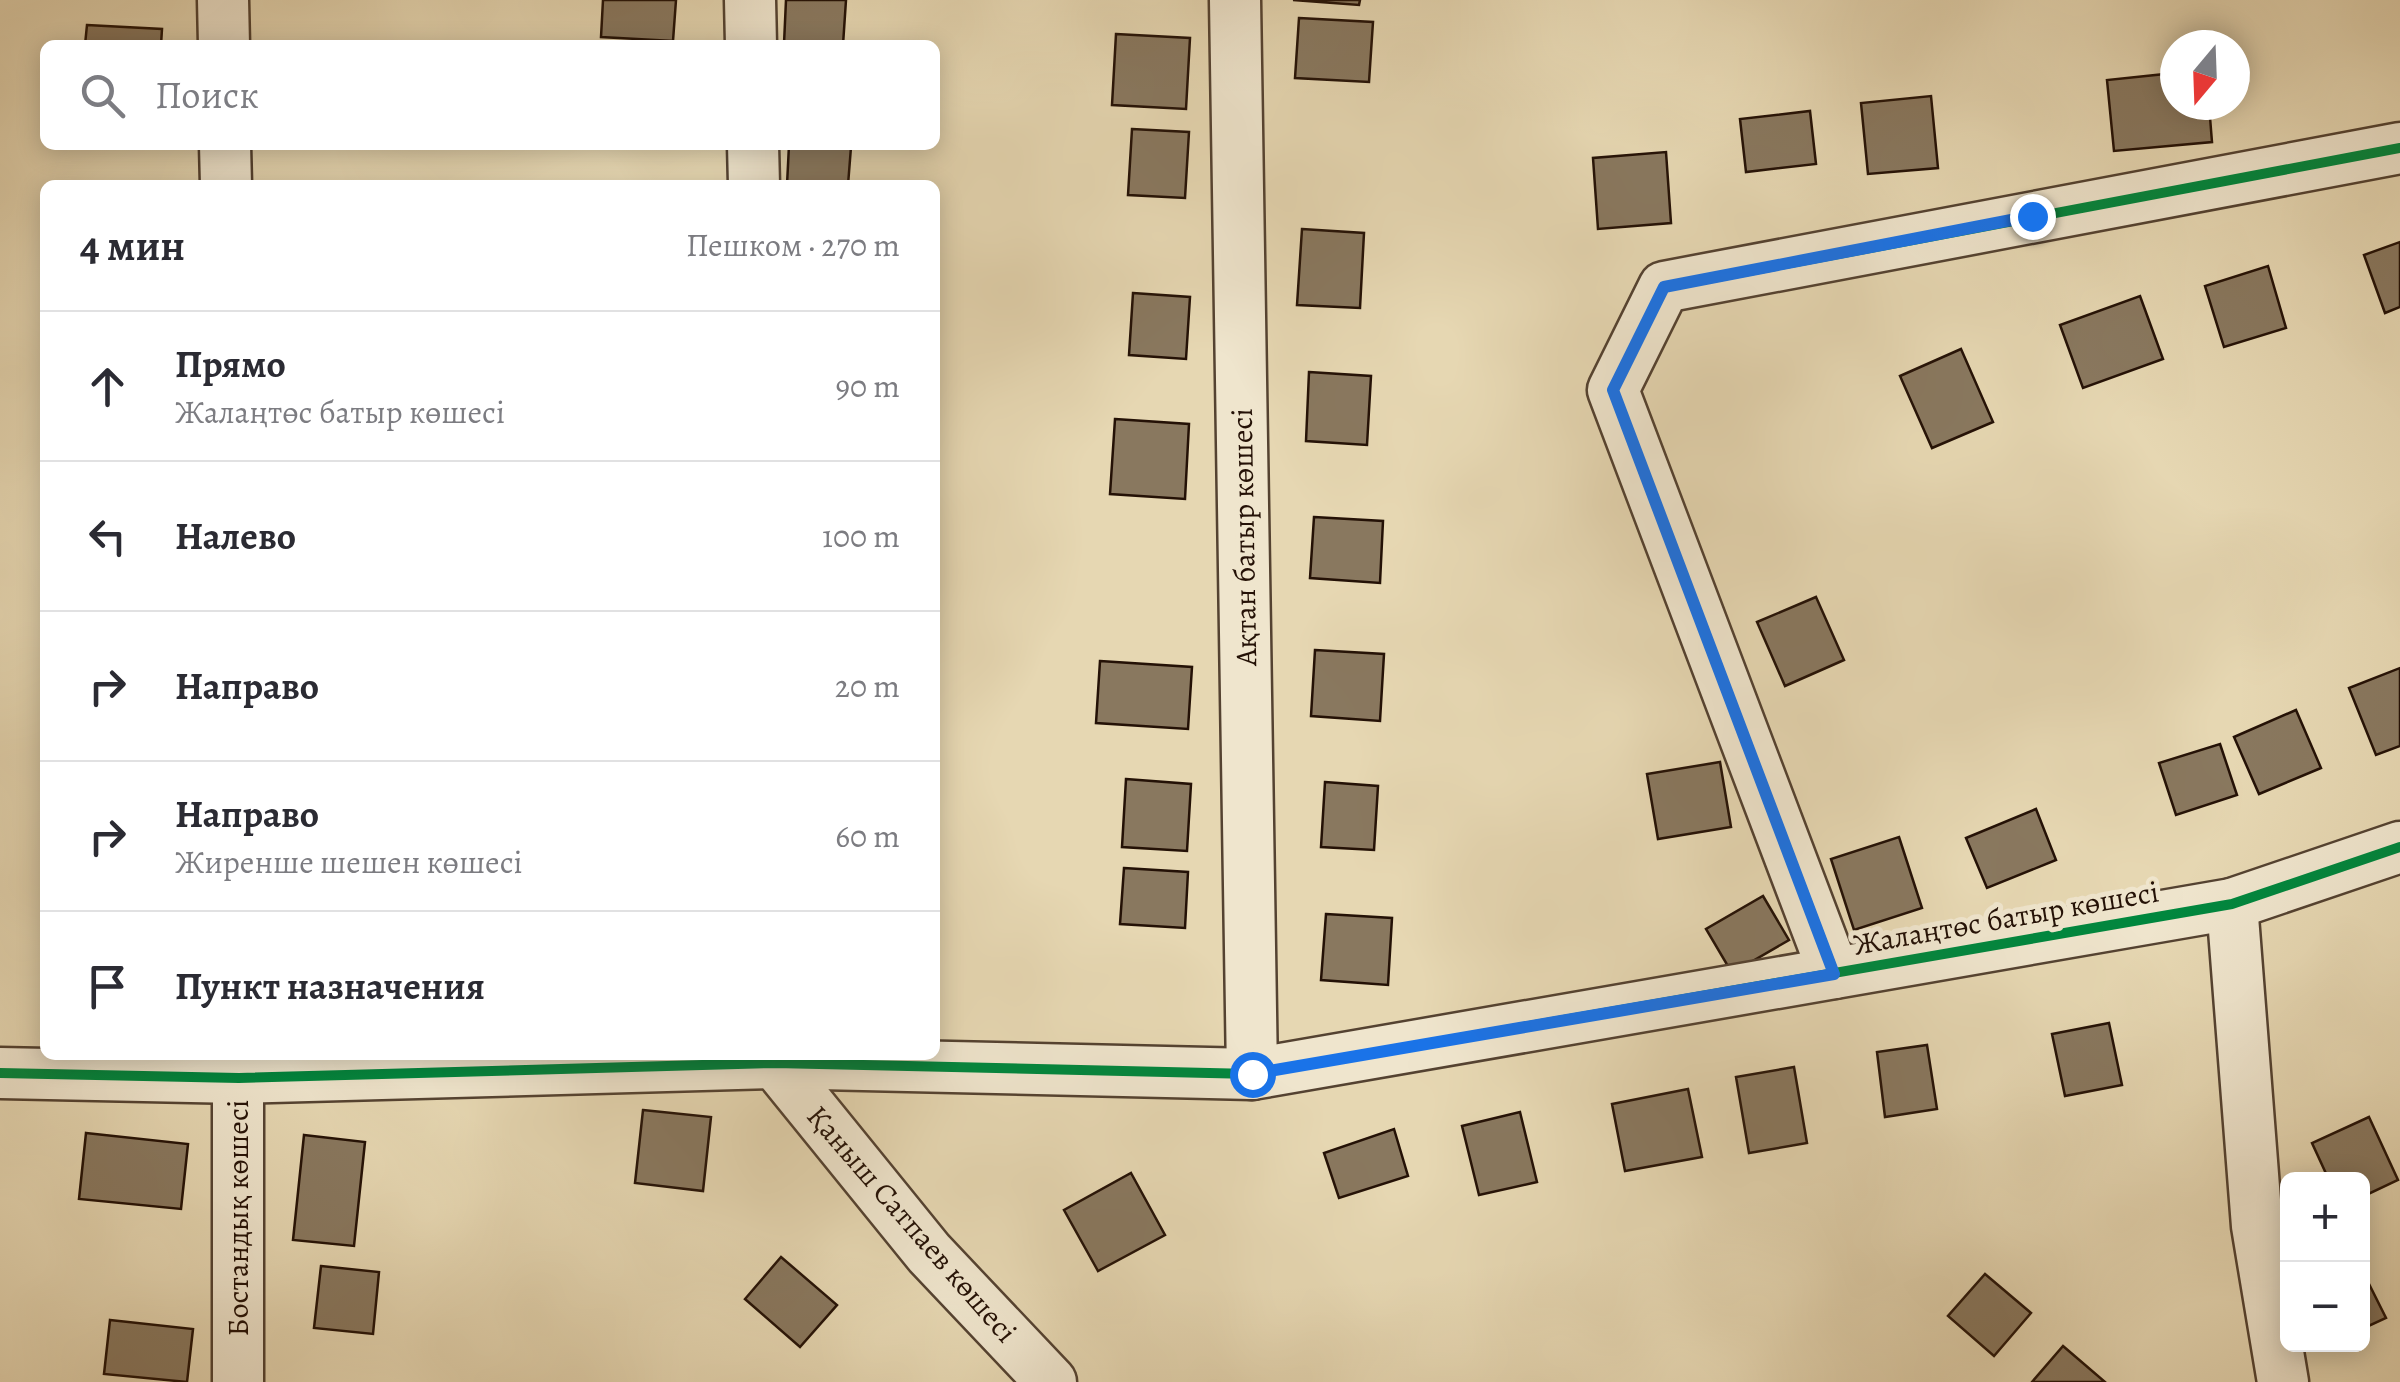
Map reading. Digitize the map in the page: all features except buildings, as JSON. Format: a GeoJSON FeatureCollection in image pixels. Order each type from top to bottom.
{"type":"FeatureCollection","features":[{"type":"Feature","properties":{"kind":"street"},"geometry":{"type":"LineString","coordinates":[[223,0],[224,40]]}},
{"type":"Feature","properties":{"kind":"street"},"geometry":{"type":"LineString","coordinates":[[750,0],[751,40]]}},
{"type":"Feature","properties":{"kind":"street","name":"Ақтан батыр көшесі"},"geometry":{"type":"LineString","coordinates":[[1236,0],[1252,1074]]}},
{"type":"Feature","properties":{"kind":"street"},"geometry":{"type":"LineString","coordinates":[[1834,974],[1613,390],[1664,287],[2400,148]]}},
{"type":"Feature","properties":{"kind":"street"},"geometry":{"type":"LineString","coordinates":[[226,150],[226,180]]}},
{"type":"Feature","properties":{"kind":"street"},"geometry":{"type":"LineString","coordinates":[[754,150],[754,180]]}},
{"type":"Feature","properties":{"kind":"street","name":"Жалаңтөс батыр көшесі"},"geometry":{"type":"LineString","coordinates":[[807,1060],[1252,1074],[2232,904],[2400,847]]}},
{"type":"Feature","properties":{"kind":"street"},"geometry":{"type":"LineString","coordinates":[[2232,904],[2257,1226],[2283,1382]]}},
{"type":"Feature","properties":{"kind":"street","name":"Жалаңтөс батыр көшесі"},"geometry":{"type":"LineString","coordinates":[[0,1073],[698,1060]]}},
{"type":"Feature","properties":{"kind":"street","name":"Қаныш Сатпаев көшесі"},"geometry":{"type":"LineString","coordinates":[[776,1060],[929,1253],[1051,1382]]}},
{"type":"Feature","properties":{"kind":"street","name":"Бостандық көшесі"},"geometry":{"type":"LineString","coordinates":[[238,1382],[239,1066]]}},
{"type":"Feature","properties":{"kind":"cycle path"},"geometry":{"type":"LineString","coordinates":[[1834,973],[1613,390],[1664,287],[2400,148]]}},
{"type":"Feature","properties":{"kind":"cycle path"},"geometry":{"type":"LineString","coordinates":[[0,1073],[239,1078],[775,1063],[1252,1074],[2232,904],[2400,847]]}},
{"type":"Feature","properties":{"kind":"route"},"geometry":{"type":"LineString","coordinates":[[1252,1074],[1834,974],[1613,390],[1664,287],[2032,216]]}}]}
